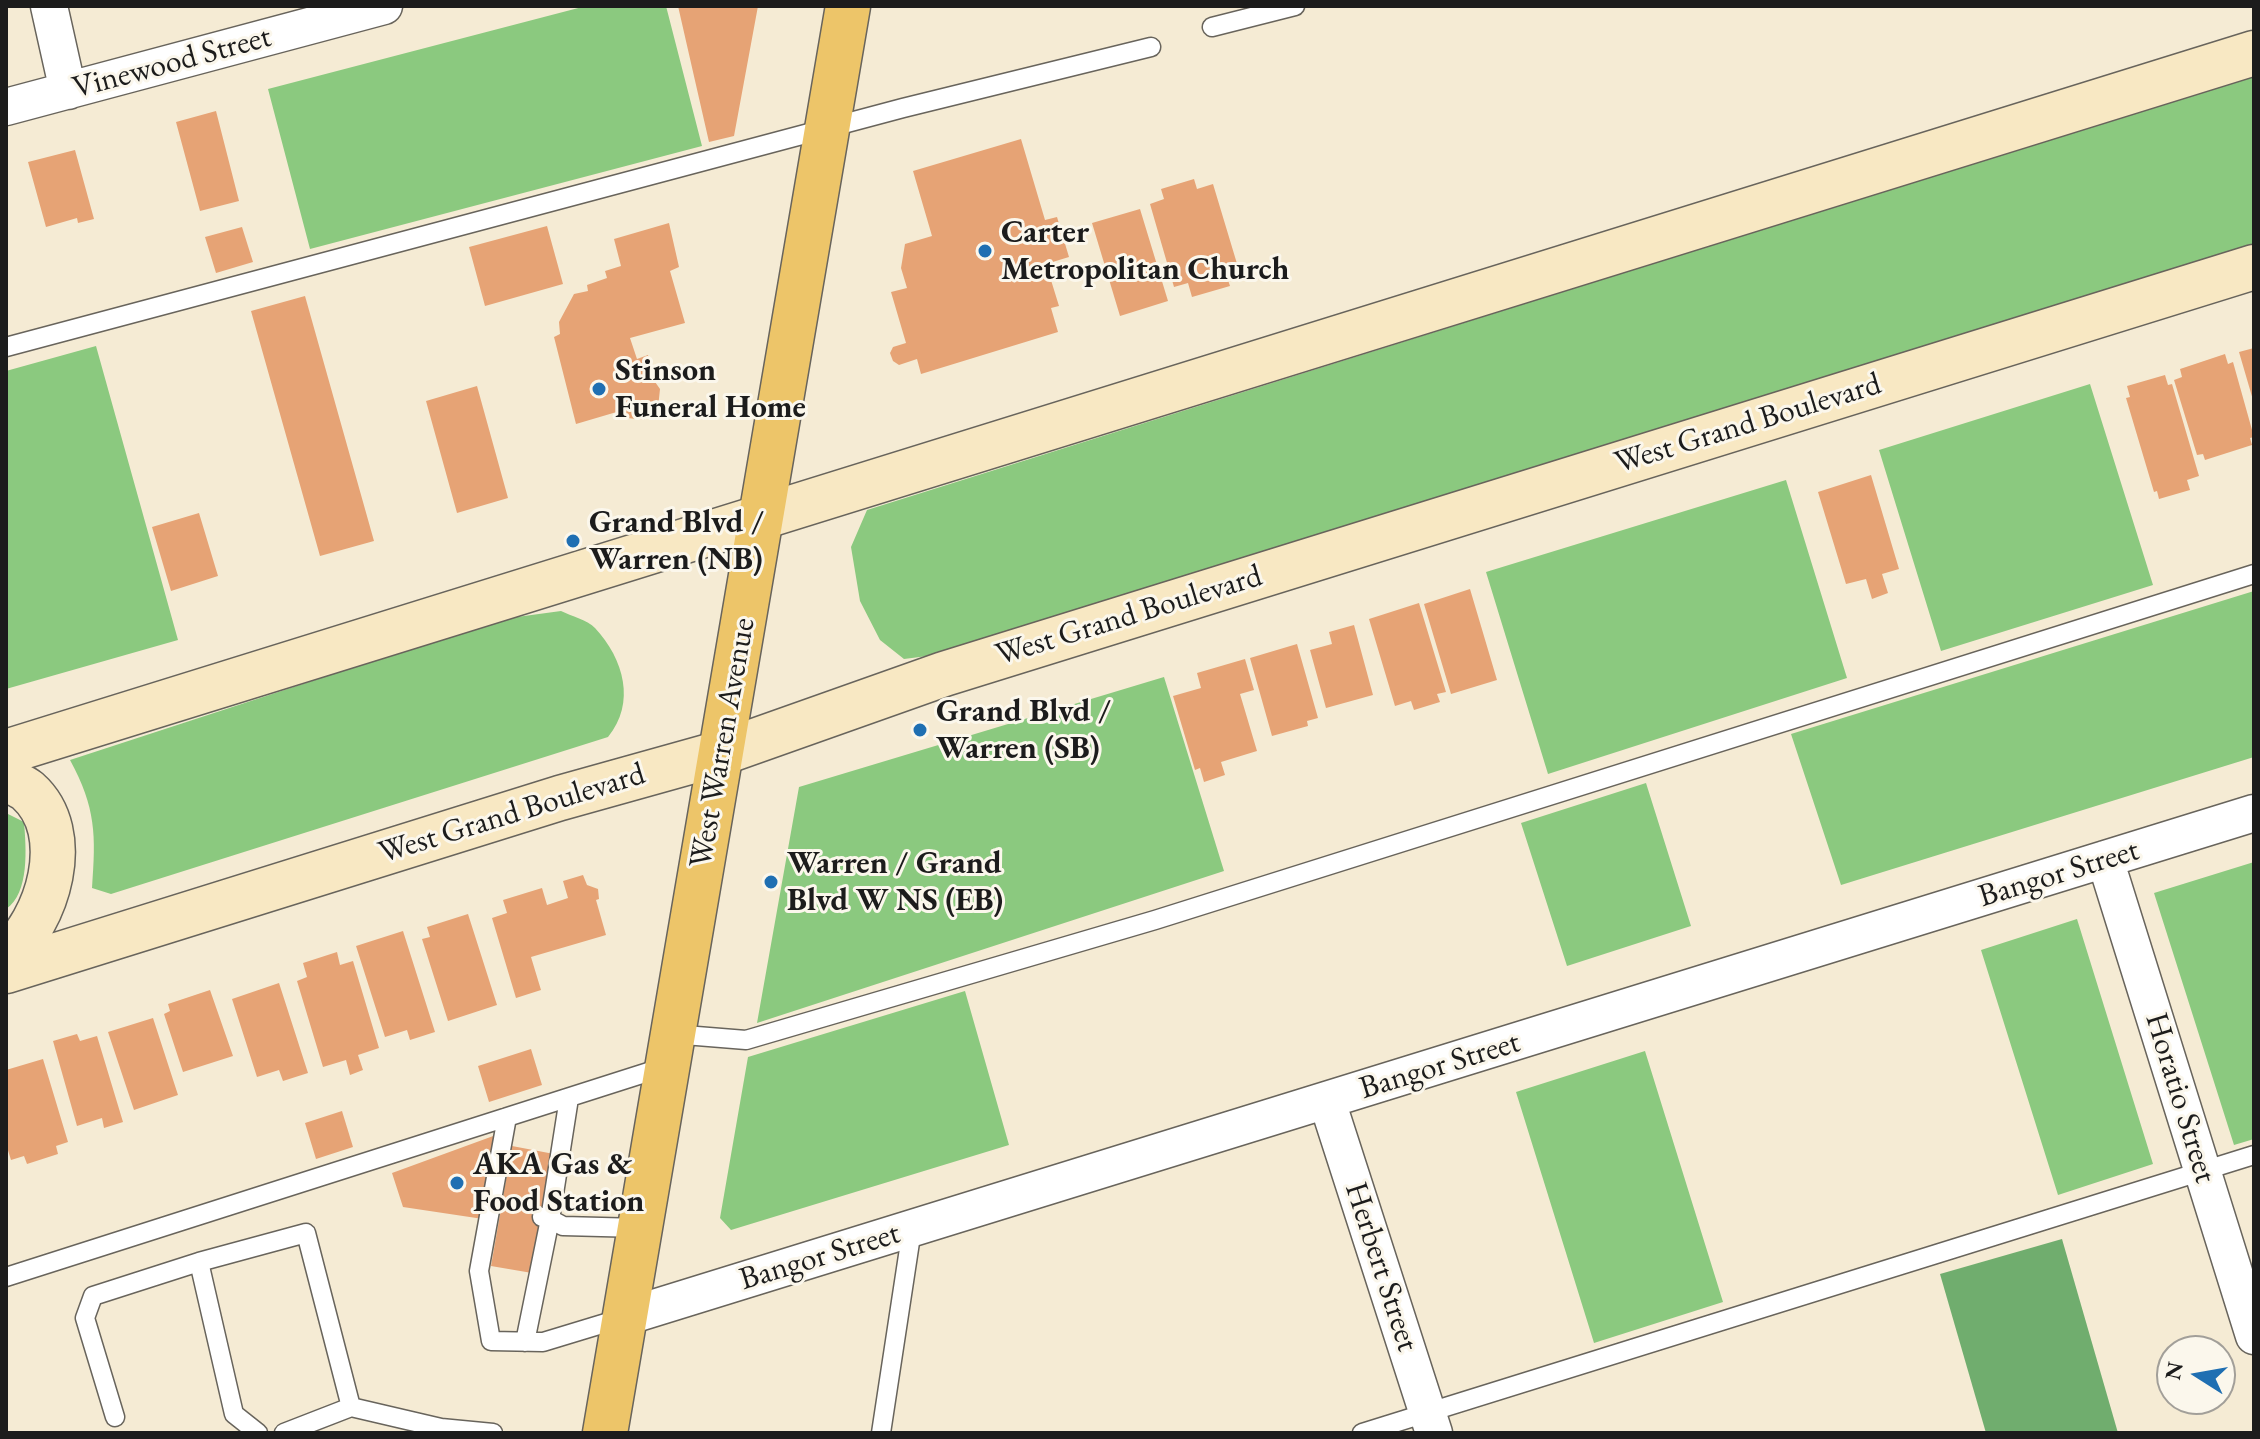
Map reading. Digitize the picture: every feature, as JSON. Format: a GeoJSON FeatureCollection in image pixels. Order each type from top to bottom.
{"type":"FeatureCollection","features":[{"type":"Feature","properties":{"kind":"main road","name":"West Warren Avenue"},"geometry":{"type":"LineString","coordinates":[[605,1433],[848,6]]}},
{"type":"Feature","properties":{"kind":"main road"},"geometry":{"type":"LineString","coordinates":[[6,752],[2254,53]]}},
{"type":"Feature","properties":{"kind":"main road","name":"West Grand Boulevard"},"geometry":{"type":"LineString","coordinates":[[6,971],[560,798],[721,753],[944,674],[2254,267]]}},
{"type":"Feature","properties":{"kind":"main road"},"geometry":{"type":"LineString","coordinates":[[6,779],[28,791],[46,816],[53,847],[40,910],[22,942],[6,956]]}},
{"type":"Feature","properties":{"kind":"street"},"geometry":{"type":"LineString","coordinates":[[49,6],[68,91]]}},
{"type":"Feature","properties":{"kind":"street","name":"Vinewood Street"},"geometry":{"type":"LineString","coordinates":[[6,107],[68,91],[310,16],[384,6]]}},
{"type":"Feature","properties":{"kind":"street","name":"Bangor Street"},"geometry":{"type":"LineString","coordinates":[[625,1317],[2254,813]]}},
{"type":"Feature","properties":{"kind":"street","name":"Horatio Street"},"geometry":{"type":"LineString","coordinates":[[2105,859],[2254,1336]]}},
{"type":"Feature","properties":{"kind":"street","name":"Herbert Street"},"geometry":{"type":"LineString","coordinates":[[1327,1101],[1431,1423]]}},
{"type":"Feature","properties":{"kind":"lane"},"geometry":{"type":"LineString","coordinates":[[1212,27],[1295,6]]}},
{"type":"Feature","properties":{"kind":"lane"},"geometry":{"type":"LineString","coordinates":[[6,347],[827,129],[1151,47]]}},
{"type":"Feature","properties":{"kind":"lane"},"geometry":{"type":"LineString","coordinates":[[6,1277],[569,1098],[670,1050],[746,1040],[1155,920],[2254,574]]}},
{"type":"Feature","properties":{"kind":"lane"},"geometry":{"type":"LineString","coordinates":[[525,1342],[569,1098]]}},
{"type":"Feature","properties":{"kind":"lane"},"geometry":{"type":"LineString","coordinates":[[507,1117],[506,1153],[496,1209],[486,1261],[479,1271],[491,1341],[543,1342],[625,1317]]}},
{"type":"Feature","properties":{"kind":"lane"},"geometry":{"type":"LineString","coordinates":[[1362,1433],[1431,1423],[2254,1155]]}},
{"type":"Feature","properties":{"kind":"lane"},"geometry":{"type":"LineString","coordinates":[[546,1218],[563,1226],[640,1228]]}},
{"type":"Feature","properties":{"kind":"lane"},"geometry":{"type":"LineString","coordinates":[[881,1433],[912,1229]]}},
{"type":"Feature","properties":{"kind":"lane"},"geometry":{"type":"LineString","coordinates":[[115,1417],[85,1318],[93,1296],[199,1262],[306,1233],[351,1407]]}},
{"type":"Feature","properties":{"kind":"lane"},"geometry":{"type":"LineString","coordinates":[[199,1262],[234,1414],[258,1433]]}},
{"type":"Feature","properties":{"kind":"lane"},"geometry":{"type":"LineString","coordinates":[[284,1433],[351,1407],[440,1431],[493,1433]]}},
{"type":"Feature","properties":{"kind":"green space"},"geometry":{"type":"Polygon","coordinates":[[[586,6],[666,6],[702,146],[310,249],[268,89],[586,6]]]}},
{"type":"Feature","properties":{"kind":"green space"},"geometry":{"type":"Polygon","coordinates":[[[2254,75],[2254,252],[951,653],[904,659],[880,640],[860,601],[851,547],[867,510],[2254,75]]]}},
{"type":"Feature","properties":{"kind":"green space"},"geometry":{"type":"Polygon","coordinates":[[[96,346],[178,640],[6,689],[6,371],[96,346]]]}},
{"type":"Feature","properties":{"kind":"green space"},"geometry":{"type":"Polygon","coordinates":[[[2090,384],[2153,585],[1941,651],[1879,450],[2090,384]]]}},
{"type":"Feature","properties":{"kind":"green space"},"geometry":{"type":"Polygon","coordinates":[[[1786,480],[1847,678],[1548,774],[1486,572],[1786,480]]]}},
{"type":"Feature","properties":{"kind":"green space"},"geometry":{"type":"Polygon","coordinates":[[[2254,591],[2254,757],[1841,885],[1791,734],[2254,591]]]}},
{"type":"Feature","properties":{"kind":"green space"},"geometry":{"type":"Polygon","coordinates":[[[561,611],[592,625],[605,640],[619,667],[623,681],[622,710],[608,737],[111,894],[92,888],[92,822],[85,793],[70,760],[502,619],[561,611]]]}},
{"type":"Feature","properties":{"kind":"green space"},"geometry":{"type":"Polygon","coordinates":[[[1164,677],[1224,871],[757,1023],[799,787],[1164,677]]]}},
{"type":"Feature","properties":{"kind":"green space"},"geometry":{"type":"Polygon","coordinates":[[[1646,783],[1691,926],[1567,966],[1521,823],[1646,783]]]}},
{"type":"Feature","properties":{"kind":"green space"},"geometry":{"type":"Polygon","coordinates":[[[6,813],[24,822],[26,856],[19,892],[6,909],[6,813]]]}},
{"type":"Feature","properties":{"kind":"green space"},"geometry":{"type":"Polygon","coordinates":[[[2254,862],[2254,1139],[2234,1145],[2154,893],[2254,862]]]}},
{"type":"Feature","properties":{"kind":"green space"},"geometry":{"type":"Polygon","coordinates":[[[2077,919],[2153,1164],[2058,1195],[1981,950],[2077,919]]]}},
{"type":"Feature","properties":{"kind":"green space"},"geometry":{"type":"Polygon","coordinates":[[[965,991],[1009,1145],[731,1230],[720,1218],[748,1057],[965,991]]]}},
{"type":"Feature","properties":{"kind":"green space"},"geometry":{"type":"Polygon","coordinates":[[[1645,1051],[1723,1302],[1594,1343],[1516,1092],[1645,1051]]]}},
{"type":"Feature","properties":{"kind":"green space"},"geometry":{"type":"Polygon","coordinates":[[[2062,1239],[2118,1433],[1986,1433],[1940,1274],[2062,1239]]]}},
{"type":"Feature","properties":{"kind":"building"},"geometry":{"type":"Polygon","coordinates":[[[678,6],[758,6],[734,136],[709,142],[678,6]]]}},
{"type":"Feature","properties":{"kind":"building"},"geometry":{"type":"Polygon","coordinates":[[[216,111],[239,201],[200,211],[176,122],[216,111]]]}},
{"type":"Feature","properties":{"kind":"building","name":"Carter Metropolitan Church"},"geometry":{"type":"Polygon","coordinates":[[[1021,139],[1045,220],[1057,217],[1069,257],[1046,264],[1059,306],[1051,308],[1058,332],[921,374],[917,359],[899,365],[890,353],[893,347],[906,343],[891,292],[907,288],[901,268],[905,244],[932,236],[913,171],[1021,139]]]}},
{"type":"Feature","properties":{"kind":"building"},"geometry":{"type":"Polygon","coordinates":[[[75,150],[94,219],[78,223],[77,218],[46,227],[28,162],[75,150]]]}},
{"type":"Feature","properties":{"kind":"building"},"geometry":{"type":"Polygon","coordinates":[[[1194,179],[1197,189],[1213,184],[1238,267],[1225,271],[1230,286],[1192,297],[1188,283],[1174,287],[1150,204],[1164,199],[1161,189],[1194,179]]]}},
{"type":"Feature","properties":{"kind":"building"},"geometry":{"type":"Polygon","coordinates":[[[1140,209],[1168,301],[1120,316],[1092,223],[1140,209]]]}},
{"type":"Feature","properties":{"kind":"building"},"geometry":{"type":"Polygon","coordinates":[[[669,223],[679,267],[670,271],[685,323],[630,338],[637,359],[648,355],[653,379],[660,389],[658,408],[644,420],[628,418],[620,411],[576,424],[554,337],[560,334],[559,322],[574,294],[588,291],[587,285],[607,278],[605,271],[621,266],[614,239],[669,223]]]}},
{"type":"Feature","properties":{"kind":"building"},"geometry":{"type":"Polygon","coordinates":[[[547,226],[563,284],[485,306],[469,247],[547,226]]]}},
{"type":"Feature","properties":{"kind":"building"},"geometry":{"type":"Polygon","coordinates":[[[242,227],[253,262],[216,273],[205,237],[242,227]]]}},
{"type":"Feature","properties":{"kind":"building"},"geometry":{"type":"Polygon","coordinates":[[[305,296],[374,541],[320,556],[251,311],[305,296]]]}},
{"type":"Feature","properties":{"kind":"building"},"geometry":{"type":"Polygon","coordinates":[[[2254,348],[2254,400],[2253,400],[2239,352],[2254,348]]]}},
{"type":"Feature","properties":{"kind":"building"},"geometry":{"type":"Polygon","coordinates":[[[2225,354],[2228,364],[2233,362],[2254,437],[2250,438],[2252,445],[2205,460],[2203,454],[2197,455],[2174,380],[2182,377],[2180,369],[2225,354]]]}},
{"type":"Feature","properties":{"kind":"building"},"geometry":{"type":"Polygon","coordinates":[[[2165,375],[2168,385],[2172,384],[2199,476],[2187,480],[2190,490],[2159,499],[2157,491],[2154,492],[2126,398],[2130,397],[2127,386],[2165,375]]]}},
{"type":"Feature","properties":{"kind":"building"},"geometry":{"type":"Polygon","coordinates":[[[477,386],[508,498],[457,513],[426,401],[477,386]]]}},
{"type":"Feature","properties":{"kind":"building"},"geometry":{"type":"Polygon","coordinates":[[[1871,475],[1899,569],[1882,574],[1888,593],[1872,599],[1866,579],[1846,584],[1818,492],[1871,475]]]}},
{"type":"Feature","properties":{"kind":"building"},"geometry":{"type":"Polygon","coordinates":[[[199,513],[218,576],[171,591],[152,527],[199,513]]]}},
{"type":"Feature","properties":{"kind":"building"},"geometry":{"type":"Polygon","coordinates":[[[1470,589],[1497,680],[1451,694],[1424,604],[1470,589]]]}},
{"type":"Feature","properties":{"kind":"building"},"geometry":{"type":"Polygon","coordinates":[[[1419,603],[1446,692],[1437,694],[1440,702],[1414,710],[1411,701],[1395,706],[1369,619],[1419,603]]]}},
{"type":"Feature","properties":{"kind":"building"},"geometry":{"type":"Polygon","coordinates":[[[1354,625],[1373,695],[1326,708],[1310,650],[1332,644],[1329,632],[1354,625]]]}},
{"type":"Feature","properties":{"kind":"building"},"geometry":{"type":"Polygon","coordinates":[[[1297,644],[1318,718],[1307,721],[1308,726],[1272,736],[1250,658],[1297,644]]]}},
{"type":"Feature","properties":{"kind":"building"},"geometry":{"type":"Polygon","coordinates":[[[1245,659],[1254,690],[1240,694],[1257,751],[1221,762],[1225,775],[1204,782],[1200,768],[1195,770],[1173,696],[1201,688],[1197,673],[1245,659]]]}},
{"type":"Feature","properties":{"kind":"building"},"geometry":{"type":"Polygon","coordinates":[[[583,875],[587,885],[598,889],[599,899],[596,900],[606,935],[531,957],[541,990],[516,998],[492,918],[507,913],[503,900],[542,888],[547,905],[568,898],[563,881],[583,875]]]}},
{"type":"Feature","properties":{"kind":"building"},"geometry":{"type":"Polygon","coordinates":[[[468,914],[497,1005],[448,1021],[422,939],[430,937],[427,927],[468,914]]]}},
{"type":"Feature","properties":{"kind":"building"},"geometry":{"type":"Polygon","coordinates":[[[403,931],[435,1032],[410,1040],[407,1030],[385,1037],[356,946],[403,931]]]}},
{"type":"Feature","properties":{"kind":"building"},"geometry":{"type":"Polygon","coordinates":[[[337,952],[340,965],[353,961],[379,1048],[358,1055],[363,1070],[350,1075],[346,1060],[323,1067],[297,981],[307,977],[303,963],[337,952]]]}},
{"type":"Feature","properties":{"kind":"building"},"geometry":{"type":"Polygon","coordinates":[[[279,983],[308,1073],[283,1081],[279,1070],[257,1077],[232,999],[279,983]]]}},
{"type":"Feature","properties":{"kind":"building"},"geometry":{"type":"Polygon","coordinates":[[[210,990],[233,1056],[183,1072],[164,1014],[170,1011],[168,1004],[210,990]]]}},
{"type":"Feature","properties":{"kind":"building"},"geometry":{"type":"Polygon","coordinates":[[[153,1018],[178,1095],[134,1110],[108,1032],[153,1018]]]}},
{"type":"Feature","properties":{"kind":"building"},"geometry":{"type":"Polygon","coordinates":[[[77,1034],[80,1041],[97,1036],[123,1122],[104,1128],[102,1118],[77,1126],[53,1041],[77,1034]]]}},
{"type":"Feature","properties":{"kind":"building"},"geometry":{"type":"Polygon","coordinates":[[[531,1049],[542,1085],[489,1102],[478,1066],[531,1049]]]}},
{"type":"Feature","properties":{"kind":"building"},"geometry":{"type":"Polygon","coordinates":[[[43,1059],[68,1142],[56,1146],[58,1154],[27,1164],[24,1156],[11,1160],[6,1144],[6,1070],[43,1059]]]}},
{"type":"Feature","properties":{"kind":"building"},"geometry":{"type":"Polygon","coordinates":[[[342,1111],[353,1147],[316,1159],[305,1123],[342,1111]]]}},
{"type":"Feature","properties":{"kind":"building"},"geometry":{"type":"Polygon","coordinates":[[[496,1135],[483,1219],[403,1207],[392,1173],[496,1135]]]}},
{"type":"Feature","properties":{"kind":"building"},"geometry":{"type":"Polygon","coordinates":[[[512,1146],[554,1154],[532,1273],[491,1266],[512,1146]]]}},
{"type":"Feature","properties":{"kind":"place","name":"Carter Metropolitan Church"},"geometry":{"type":"Point","coordinates":[985,251]}},
{"type":"Feature","properties":{"kind":"place","name":"Stinson Funeral Home"},"geometry":{"type":"Point","coordinates":[599,389]}},
{"type":"Feature","properties":{"kind":"place","name":"Grand Blvd / Warren (NB)"},"geometry":{"type":"Point","coordinates":[573,541]}},
{"type":"Feature","properties":{"kind":"place","name":"Grand Blvd / Warren (SB)"},"geometry":{"type":"Point","coordinates":[920,730]}},
{"type":"Feature","properties":{"kind":"place","name":"Warren / Grand Blvd W NS (EB)"},"geometry":{"type":"Point","coordinates":[771,882]}},
{"type":"Feature","properties":{"kind":"place","name":"AKA Gas & Food Station"},"geometry":{"type":"Point","coordinates":[457,1183]}}]}
